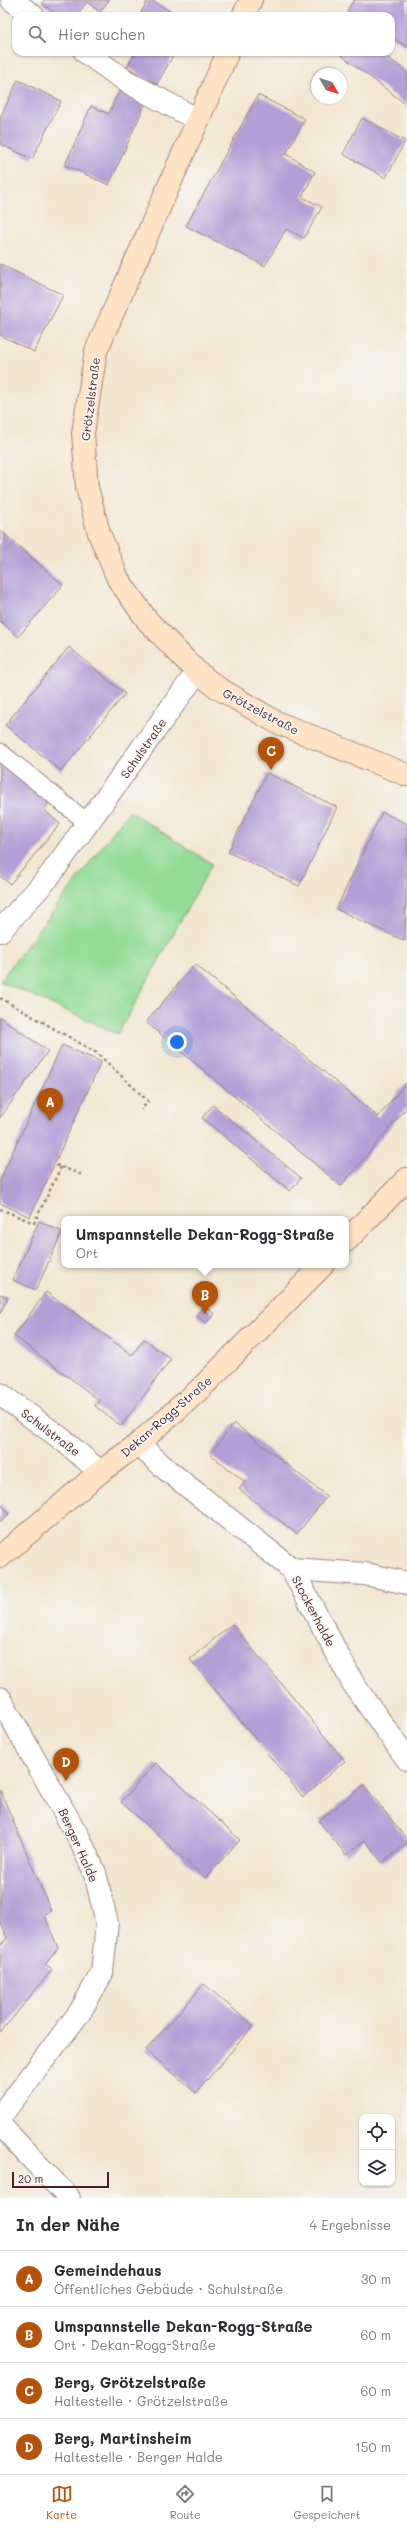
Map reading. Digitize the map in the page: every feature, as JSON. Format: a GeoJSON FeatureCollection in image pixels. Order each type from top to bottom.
{"type":"FeatureCollection","features":[{"type":"Feature","properties":{"kind":"street"},"geometry":{"type":"LineString","coordinates":[[12,0],[28,12]]}},
{"type":"Feature","properties":{"kind":"street"},"geometry":{"type":"LineString","coordinates":[[245,12],[251,0]]}},
{"type":"Feature","properties":{"kind":"street"},"geometry":{"type":"LineString","coordinates":[[91,56],[126,81],[198,120]]}},
{"type":"Feature","properties":{"kind":"street","name":"Grötzelstraße"},"geometry":{"type":"LineString","coordinates":[[226,56],[96,351],[84,433],[87,487],[99,533],[118,579],[147,620],[197,672],[240,703],[276,722],[407,775]]}},
{"type":"Feature","properties":{"kind":"street","name":"Schulstraße"},"geometry":{"type":"LineString","coordinates":[[3,920],[48,878],[89,824],[197,672]]}},
{"type":"Feature","properties":{"kind":"street"},"geometry":{"type":"LineString","coordinates":[[349,1238],[407,1179]]}},
{"type":"Feature","properties":{"kind":"street","name":"Dekan-Rogg-Straße"},"geometry":{"type":"LineString","coordinates":[[0,1557],[100,1472],[138,1444],[200,1389],[320,1268]]}},
{"type":"Feature","properties":{"kind":"street","name":"Schulstraße"},"geometry":{"type":"LineString","coordinates":[[0,1394],[63,1440],[100,1472]]}},
{"type":"Feature","properties":{"kind":"street","name":"Stockerhalde"},"geometry":{"type":"LineString","coordinates":[[138,1444],[167,1470],[292,1569],[354,1685],[407,1759]]}},
{"type":"Feature","properties":{"kind":"street"},"geometry":{"type":"LineString","coordinates":[[292,1569],[365,1574],[407,1583]]}},
{"type":"Feature","properties":{"kind":"street","name":"Berger Halde"},"geometry":{"type":"LineString","coordinates":[[0,1698],[80,1840],[95,1873],[107,1923],[102,1973],[80,2012],[0,2118]]}},
{"type":"Feature","properties":{"kind":"street"},"geometry":{"type":"LineString","coordinates":[[0,2125],[69,2198]]}},
{"type":"Feature","properties":{"kind":"lane"},"geometry":{"type":"LineString","coordinates":[[0,752],[89,824]]}},
{"type":"Feature","properties":{"kind":"path"},"geometry":{"type":"LineString","coordinates":[[0,998],[97,1053],[148,1101],[141,1110]]}},
{"type":"Feature","properties":{"kind":"path"},"geometry":{"type":"LineString","coordinates":[[56,1165],[82,1175]]}},
{"type":"Feature","properties":{"kind":"path"},"geometry":{"type":"LineString","coordinates":[[0,1209],[34,1223],[61,1167]]}},
{"type":"Feature","properties":{"kind":"green space"},"geometry":{"type":"Polygon","coordinates":[[[129,811],[212,864],[118,1034],[0,981],[129,811]]]}},
{"type":"Feature","properties":{"kind":"building"},"geometry":{"type":"Polygon","coordinates":[[[44,0],[109,0],[100,12],[87,2],[79,12],[53,12],[42,3],[44,0]]]}},
{"type":"Feature","properties":{"kind":"building"},"geometry":{"type":"Polygon","coordinates":[[[148,0],[151,0],[172,12],[141,12],[148,0]]]}},
{"type":"Feature","properties":{"kind":"building"},"geometry":{"type":"Polygon","coordinates":[[[354,0],[407,0],[407,47],[395,40],[395,12],[347,11],[354,0]]]}},
{"type":"Feature","properties":{"kind":"building"},"geometry":{"type":"Polygon","coordinates":[[[134,56],[173,56],[157,84],[127,67],[134,56]]]}},
{"type":"Feature","properties":{"kind":"building"},"geometry":{"type":"Polygon","coordinates":[[[342,56],[385,56],[407,72],[407,105],[342,56]]]}},
{"type":"Feature","properties":{"kind":"building"},"geometry":{"type":"Polygon","coordinates":[[[18,80],[61,101],[32,159],[0,144],[0,118],[18,80]]]}},
{"type":"Feature","properties":{"kind":"building"},"geometry":{"type":"Polygon","coordinates":[[[119,91],[146,102],[109,185],[65,165],[91,106],[109,114],[119,91]]]}},
{"type":"Feature","properties":{"kind":"building"},"geometry":{"type":"Polygon","coordinates":[[[258,95],[305,119],[286,154],[315,172],[302,197],[322,207],[304,238],[286,229],[265,266],[186,226],[258,95]]]}},
{"type":"Feature","properties":{"kind":"building"},"geometry":{"type":"Polygon","coordinates":[[[362,118],[405,141],[386,178],[343,154],[362,118]]]}},
{"type":"Feature","properties":{"kind":"building"},"geometry":{"type":"Polygon","coordinates":[[[0,264],[63,295],[34,352],[0,335],[0,264]]]}},
{"type":"Feature","properties":{"kind":"building"},"geometry":{"type":"Polygon","coordinates":[[[0,530],[63,585],[18,637],[0,621],[0,530]]]}},
{"type":"Feature","properties":{"kind":"building"},"geometry":{"type":"Polygon","coordinates":[[[69,647],[125,694],[61,771],[5,725],[69,647]]]}},
{"type":"Feature","properties":{"kind":"building"},"geometry":{"type":"Polygon","coordinates":[[[0,757],[50,801],[44,810],[60,824],[10,884],[0,876],[0,757]]]}},
{"type":"Feature","properties":{"kind":"building"},"geometry":{"type":"Polygon","coordinates":[[[267,773],[337,807],[299,886],[228,852],[267,773]]]}},
{"type":"Feature","properties":{"kind":"building"},"geometry":{"type":"Polygon","coordinates":[[[382,812],[407,824],[405,941],[336,909],[382,812]]]}},
{"type":"Feature","properties":{"kind":"building"},"geometry":{"type":"Polygon","coordinates":[[[195,964],[378,1117],[407,1082],[407,1107],[341,1186],[146,1022],[195,964]]]}},
{"type":"Feature","properties":{"kind":"building"},"geometry":{"type":"Polygon","coordinates":[[[0,1017],[48,1051],[0,1118],[0,1017]]]}},
{"type":"Feature","properties":{"kind":"building"},"geometry":{"type":"Polygon","coordinates":[[[62,1045],[101,1062],[30,1217],[0,1203],[0,1180],[62,1045]]]}},
{"type":"Feature","properties":{"kind":"building"},"geometry":{"type":"Polygon","coordinates":[[[213,1105],[301,1178],[290,1191],[202,1118],[213,1105]]]}},
{"type":"Feature","properties":{"kind":"building"},"geometry":{"type":"Polygon","coordinates":[[[39,1221],[61,1232],[36,1290],[13,1280],[39,1221]]]}},
{"type":"Feature","properties":{"kind":"building"},"geometry":{"type":"Polygon","coordinates":[[[46,1292],[132,1355],[144,1339],[171,1359],[121,1426],[95,1406],[99,1400],[14,1336],[46,1292]]]}},
{"type":"Feature","properties":{"kind":"building"},"geometry":{"type":"Polygon","coordinates":[[[0,1294],[8,1297],[0,1314],[0,1294]]]}},
{"type":"Feature","properties":{"kind":"building"},"geometry":{"type":"Polygon","coordinates":[[[204,1305],[214,1314],[206,1323],[196,1315],[204,1305]]]}},
{"type":"Feature","properties":{"kind":"building"},"geometry":{"type":"Polygon","coordinates":[[[234,1423],[327,1496],[297,1534],[239,1489],[245,1482],[210,1454],[234,1423]]]}},
{"type":"Feature","properties":{"kind":"building"},"geometry":{"type":"Polygon","coordinates":[[[0,1503],[9,1514],[0,1522],[0,1503]]]}},
{"type":"Feature","properties":{"kind":"building"},"geometry":{"type":"Polygon","coordinates":[[[232,1624],[345,1761],[303,1797],[190,1659],[232,1624]]]}},
{"type":"Feature","properties":{"kind":"building"},"geometry":{"type":"Polygon","coordinates":[[[156,1763],[240,1840],[205,1878],[121,1802],[156,1763]]]}},
{"type":"Feature","properties":{"kind":"building"},"geometry":{"type":"Polygon","coordinates":[[[364,1785],[407,1840],[407,1843],[382,1863],[365,1840],[346,1855],[319,1821],[364,1785]]]}},
{"type":"Feature","properties":{"kind":"building"},"geometry":{"type":"Polygon","coordinates":[[[0,1790],[51,1911],[44,1914],[58,1948],[45,1965],[52,1970],[0,2033],[0,1947],[7,1938],[0,1921],[0,1790]]]}},
{"type":"Feature","properties":{"kind":"building"},"geometry":{"type":"Polygon","coordinates":[[[204,1984],[253,2026],[196,2093],[146,2050],[204,1984]]]}},
{"type":"Feature","properties":{"kind":"place","name":"Berg, Grötzelstraße"},"geometry":{"type":"Point","coordinates":[271,770]}},
{"type":"Feature","properties":{"kind":"place","name":"Gemeindehaus"},"geometry":{"type":"Point","coordinates":[50,1121]}},
{"type":"Feature","properties":{"kind":"place","name":"Umspannstelle Dekan-Rogg-Straße"},"geometry":{"type":"Point","coordinates":[205,1314]}},
{"type":"Feature","properties":{"kind":"place","name":"Berg, Martinsheim"},"geometry":{"type":"Point","coordinates":[66,1781]}}]}
